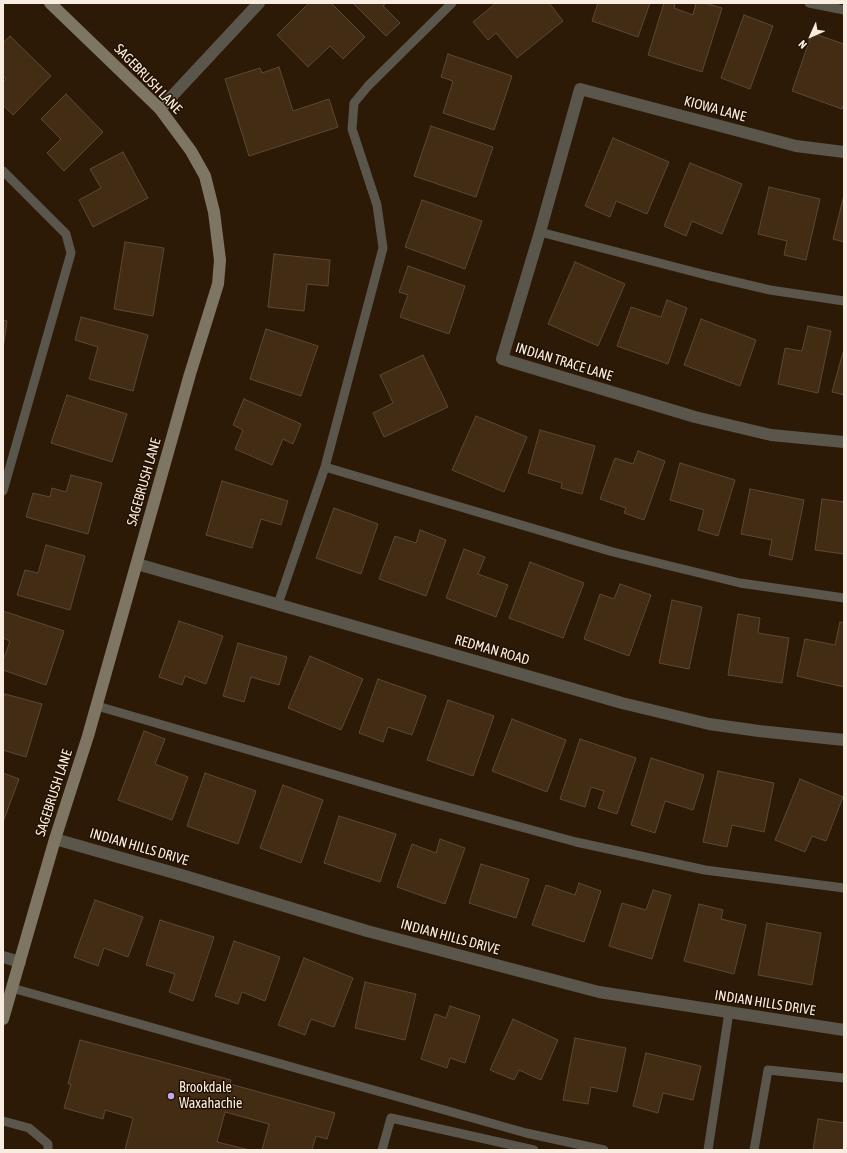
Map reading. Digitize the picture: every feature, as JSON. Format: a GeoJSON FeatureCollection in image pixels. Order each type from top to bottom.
{"type":"FeatureCollection","features":[{"type":"Feature","properties":{"kind":"street","name":"SAGEBRUSH LANE"},"geometry":{"type":"LineString","coordinates":[[3,1019],[55,839],[97,706],[190,374],[218,284],[220,260],[214,212],[204,176],[191,151],[160,109],[50,3]]}},
{"type":"Feature","properties":{"kind":"street"},"geometry":{"type":"LineString","coordinates":[[160,109],[259,3]]}},
{"type":"Feature","properties":{"kind":"street","name":"KIOWA LANE"},"geometry":{"type":"LineString","coordinates":[[580,89],[796,146],[844,152]]}},
{"type":"Feature","properties":{"kind":"street","name":"INDIAN TRACE LANE"},"geometry":{"type":"LineString","coordinates":[[580,89],[540,232],[502,359],[695,417],[771,435],[844,442]]}},
{"type":"Feature","properties":{"kind":"street","name":"REDMAN ROAD"},"geometry":{"type":"LineString","coordinates":[[137,564],[622,703],[709,724],[844,740]]}},
{"type":"Feature","properties":{"kind":"street","name":"INDIAN HILLS DRIVE"},"geometry":{"type":"LineString","coordinates":[[55,839],[193,878],[367,931],[599,992],[844,1030]]}},
{"type":"Feature","properties":{"kind":"street"},"geometry":{"type":"LineString","coordinates":[[3,957],[20,962]]}},
{"type":"Feature","properties":{"kind":"lane"},"geometry":{"type":"LineString","coordinates":[[278,604],[325,467],[383,248],[377,205],[352,129],[354,104],[368,86],[452,3]]}},
{"type":"Feature","properties":{"kind":"lane"},"geometry":{"type":"LineString","coordinates":[[809,3],[844,10]]}},
{"type":"Feature","properties":{"kind":"lane"},"geometry":{"type":"LineString","coordinates":[[3,172],[66,234],[71,253],[3,491]]}},
{"type":"Feature","properties":{"kind":"lane"},"geometry":{"type":"LineString","coordinates":[[540,232],[770,290],[844,301]]}},
{"type":"Feature","properties":{"kind":"lane"},"geometry":{"type":"LineString","coordinates":[[325,467],[613,552],[740,583],[844,598]]}},
{"type":"Feature","properties":{"kind":"lane"},"geometry":{"type":"LineString","coordinates":[[97,706],[422,800],[576,842],[705,870],[844,888]]}},
{"type":"Feature","properties":{"kind":"lane"},"geometry":{"type":"LineString","coordinates":[[12,988],[526,1133],[604,1150]]}},
{"type":"Feature","properties":{"kind":"lane"},"geometry":{"type":"LineString","coordinates":[[708,1150],[729,1012]]}},
{"type":"Feature","properties":{"kind":"lane"},"geometry":{"type":"LineString","coordinates":[[754,1150],[768,1070],[844,1078]]}},
{"type":"Feature","properties":{"kind":"lane"},"geometry":{"type":"LineString","coordinates":[[382,1150],[391,1118],[534,1150]]}},
{"type":"Feature","properties":{"kind":"lane"},"geometry":{"type":"LineString","coordinates":[[3,1121],[29,1128],[48,1144],[48,1150]]}},
{"type":"Feature","properties":{"kind":"building"},"geometry":{"type":"Polygon","coordinates":[[[309,3],[331,3],[365,37],[343,59],[330,46],[308,67],[277,35],[309,3]]]}},
{"type":"Feature","properties":{"kind":"building"},"geometry":{"type":"Polygon","coordinates":[[[353,3],[386,3],[383,6],[400,23],[386,36],[353,3]]]}},
{"type":"Feature","properties":{"kind":"building"},"geometry":{"type":"Polygon","coordinates":[[[496,3],[549,3],[563,21],[517,58],[496,33],[488,40],[473,22],[496,3]]]}},
{"type":"Feature","properties":{"kind":"building"},"geometry":{"type":"Polygon","coordinates":[[[598,3],[650,3],[638,37],[592,21],[598,3]]]}},
{"type":"Feature","properties":{"kind":"building"},"geometry":{"type":"Polygon","coordinates":[[[664,3],[675,3],[674,8],[693,15],[696,3],[705,3],[722,8],[702,72],[648,55],[664,3]]]}},
{"type":"Feature","properties":{"kind":"building"},"geometry":{"type":"Polygon","coordinates":[[[744,15],[773,26],[750,89],[721,78],[744,15]]]}},
{"type":"Feature","properties":{"kind":"building"},"geometry":{"type":"Polygon","coordinates":[[[812,33],[844,44],[844,103],[842,109],[792,91],[812,33]]]}},
{"type":"Feature","properties":{"kind":"building"},"geometry":{"type":"Polygon","coordinates":[[[10,36],[51,76],[13,115],[3,105],[3,82],[6,79],[3,76],[3,43],[10,36]]]}},
{"type":"Feature","properties":{"kind":"building"},"geometry":{"type":"Polygon","coordinates":[[[448,54],[512,76],[494,130],[443,113],[453,81],[441,77],[448,54]]]}},
{"type":"Feature","properties":{"kind":"building"},"geometry":{"type":"Polygon","coordinates":[[[279,67],[293,111],[329,99],[338,127],[249,156],[225,79],[260,68],[262,73],[279,67]]]}},
{"type":"Feature","properties":{"kind":"building"},"geometry":{"type":"Polygon","coordinates":[[[66,94],[103,132],[64,171],[47,153],[61,139],[41,119],[66,94]]]}},
{"type":"Feature","properties":{"kind":"building"},"geometry":{"type":"Polygon","coordinates":[[[431,126],[493,147],[476,197],[414,176],[431,126]]]}},
{"type":"Feature","properties":{"kind":"building"},"geometry":{"type":"Polygon","coordinates":[[[613,138],[669,162],[647,214],[616,201],[610,217],[585,206],[613,138]]]}},
{"type":"Feature","properties":{"kind":"building"},"geometry":{"type":"Polygon","coordinates":[[[123,152],[148,198],[93,227],[79,200],[101,188],[90,169],[123,152]]]}},
{"type":"Feature","properties":{"kind":"building"},"geometry":{"type":"Polygon","coordinates":[[[690,163],[742,184],[722,234],[692,221],[686,236],[664,226],[690,163]]]}},
{"type":"Feature","properties":{"kind":"building"},"geometry":{"type":"Polygon","coordinates":[[[769,187],[820,199],[806,260],[784,255],[787,241],[758,234],[769,187]]]}},
{"type":"Feature","properties":{"kind":"building"},"geometry":{"type":"Polygon","coordinates":[[[844,195],[844,242],[833,239],[844,195]]]}},
{"type":"Feature","properties":{"kind":"building"},"geometry":{"type":"Polygon","coordinates":[[[422,200],[482,221],[465,269],[405,247],[422,200]]]}},
{"type":"Feature","properties":{"kind":"building"},"geometry":{"type":"Polygon","coordinates":[[[125,242],[164,248],[153,316],[114,309],[125,242]]]}},
{"type":"Feature","properties":{"kind":"building"},"geometry":{"type":"Polygon","coordinates":[[[274,254],[330,260],[328,286],[307,284],[304,311],[268,307],[274,254]]]}},
{"type":"Feature","properties":{"kind":"building"},"geometry":{"type":"Polygon","coordinates":[[[575,262],[625,284],[598,346],[548,324],[575,262]]]}},
{"type":"Feature","properties":{"kind":"building"},"geometry":{"type":"Polygon","coordinates":[[[408,266],[465,286],[449,334],[400,317],[408,295],[399,292],[408,266]]]}},
{"type":"Feature","properties":{"kind":"building"},"geometry":{"type":"Polygon","coordinates":[[[667,300],[687,308],[668,364],[617,346],[631,307],[661,317],[667,300]]]}},
{"type":"Feature","properties":{"kind":"building"},"geometry":{"type":"Polygon","coordinates":[[[81,317],[148,335],[133,391],[89,379],[98,347],[75,340],[81,317]]]}},
{"type":"Feature","properties":{"kind":"building"},"geometry":{"type":"Polygon","coordinates":[[[701,319],[756,340],[740,386],[684,365],[701,319]]]}},
{"type":"Feature","properties":{"kind":"building"},"geometry":{"type":"Polygon","coordinates":[[[3,320],[7,321],[3,349],[3,320]]]}},
{"type":"Feature","properties":{"kind":"building"},"geometry":{"type":"Polygon","coordinates":[[[808,326],[831,331],[818,393],[778,384],[785,348],[802,351],[808,326]]]}},
{"type":"Feature","properties":{"kind":"building"},"geometry":{"type":"Polygon","coordinates":[[[266,329],[318,346],[301,396],[250,379],[266,329]]]}},
{"type":"Feature","properties":{"kind":"building"},"geometry":{"type":"Polygon","coordinates":[[[844,349],[844,395],[832,392],[844,349]]]}},
{"type":"Feature","properties":{"kind":"building"},"geometry":{"type":"Polygon","coordinates":[[[423,355],[448,407],[384,437],[373,413],[393,403],[380,375],[423,355]]]}},
{"type":"Feature","properties":{"kind":"building"},"geometry":{"type":"Polygon","coordinates":[[[67,395],[127,414],[112,462],[51,443],[67,395]]]}},
{"type":"Feature","properties":{"kind":"building"},"geometry":{"type":"Polygon","coordinates":[[[244,399],[301,424],[293,444],[283,439],[272,465],[235,449],[243,430],[233,425],[244,399]]]}},
{"type":"Feature","properties":{"kind":"building"},"geometry":{"type":"Polygon","coordinates":[[[476,416],[527,437],[504,492],[452,470],[476,416]]]}},
{"type":"Feature","properties":{"kind":"building"},"geometry":{"type":"Polygon","coordinates":[[[540,430],[595,446],[582,494],[561,488],[562,483],[528,473],[540,430]]]}},
{"type":"Feature","properties":{"kind":"building"},"geometry":{"type":"Polygon","coordinates":[[[638,451],[665,461],[644,520],[624,513],[626,508],[600,499],[615,458],[633,464],[638,451]]]}},
{"type":"Feature","properties":{"kind":"building"},"geometry":{"type":"Polygon","coordinates":[[[680,463],[735,480],[718,536],[698,530],[704,510],[670,500],[680,463]]]}},
{"type":"Feature","properties":{"kind":"building"},"geometry":{"type":"Polygon","coordinates":[[[71,475],[102,483],[88,534],[26,517],[33,493],[50,497],[52,488],[66,492],[71,475]]]}},
{"type":"Feature","properties":{"kind":"building"},"geometry":{"type":"Polygon","coordinates":[[[222,481],[288,501],[281,525],[261,519],[252,548],[206,535],[222,481]]]}},
{"type":"Feature","properties":{"kind":"building"},"geometry":{"type":"Polygon","coordinates":[[[750,489],[804,500],[792,560],[769,555],[772,540],[741,534],[750,489]]]}},
{"type":"Feature","properties":{"kind":"building"},"geometry":{"type":"Polygon","coordinates":[[[822,499],[844,502],[844,554],[815,550],[822,499]]]}},
{"type":"Feature","properties":{"kind":"building"},"geometry":{"type":"Polygon","coordinates":[[[334,508],[378,524],[361,574],[316,558],[334,508]]]}},
{"type":"Feature","properties":{"kind":"building"},"geometry":{"type":"Polygon","coordinates":[[[420,530],[446,540],[426,596],[379,579],[395,536],[416,543],[420,530]]]}},
{"type":"Feature","properties":{"kind":"building"},"geometry":{"type":"Polygon","coordinates":[[[46,545],[85,556],[70,610],[17,595],[25,570],[38,573],[46,545]]]}},
{"type":"Feature","properties":{"kind":"building"},"geometry":{"type":"Polygon","coordinates":[[[464,549],[485,557],[478,574],[508,585],[496,617],[446,598],[464,549]]]}},
{"type":"Feature","properties":{"kind":"building"},"geometry":{"type":"Polygon","coordinates":[[[530,562],[584,583],[563,638],[509,618],[530,562]]]}},
{"type":"Feature","properties":{"kind":"building"},"geometry":{"type":"Polygon","coordinates":[[[620,584],[651,595],[629,656],[584,639],[600,594],[614,599],[620,584]]]}},
{"type":"Feature","properties":{"kind":"building"},"geometry":{"type":"Polygon","coordinates":[[[672,600],[702,607],[689,669],[659,663],[672,600]]]}},
{"type":"Feature","properties":{"kind":"building"},"geometry":{"type":"Polygon","coordinates":[[[3,611],[64,631],[46,685],[3,670],[3,661],[10,641],[3,638],[3,611]]]}},
{"type":"Feature","properties":{"kind":"building"},"geometry":{"type":"Polygon","coordinates":[[[738,614],[760,618],[758,633],[789,638],[782,683],[728,675],[738,614]]]}},
{"type":"Feature","properties":{"kind":"building"},"geometry":{"type":"Polygon","coordinates":[[[179,621],[223,636],[206,684],[185,676],[182,685],[159,677],[179,621]]]}},
{"type":"Feature","properties":{"kind":"building"},"geometry":{"type":"Polygon","coordinates":[[[840,622],[844,623],[844,687],[797,676],[805,639],[835,645],[840,622]]]}},
{"type":"Feature","properties":{"kind":"building"},"geometry":{"type":"Polygon","coordinates":[[[238,643],[287,657],[279,685],[251,677],[244,702],[223,696],[238,643]]]}},
{"type":"Feature","properties":{"kind":"building"},"geometry":{"type":"Polygon","coordinates":[[[310,656],[363,679],[341,730],[288,708],[310,656]]]}},
{"type":"Feature","properties":{"kind":"building"},"geometry":{"type":"Polygon","coordinates":[[[378,679],[426,696],[412,735],[388,727],[383,742],[359,733],[378,679]]]}},
{"type":"Feature","properties":{"kind":"building"},"geometry":{"type":"Polygon","coordinates":[[[5,694],[42,704],[26,757],[3,750],[3,699],[5,694]]]}},
{"type":"Feature","properties":{"kind":"building"},"geometry":{"type":"Polygon","coordinates":[[[448,700],[494,716],[473,776],[427,760],[448,700]]]}},
{"type":"Feature","properties":{"kind":"building"},"geometry":{"type":"Polygon","coordinates":[[[512,719],[566,740],[547,792],[492,771],[512,719]]]}},
{"type":"Feature","properties":{"kind":"building"},"geometry":{"type":"Polygon","coordinates":[[[144,731],[165,739],[155,764],[188,777],[172,820],[118,800],[144,731]]]}},
{"type":"Feature","properties":{"kind":"building"},"geometry":{"type":"Polygon","coordinates":[[[580,739],[636,758],[617,814],[598,808],[604,791],[591,787],[585,807],[560,799],[580,739]]]}},
{"type":"Feature","properties":{"kind":"building"},"geometry":{"type":"Polygon","coordinates":[[[651,758],[704,775],[693,810],[665,801],[655,833],[631,825],[651,758]]]}},
{"type":"Feature","properties":{"kind":"building"},"geometry":{"type":"Polygon","coordinates":[[[718,771],[774,783],[764,832],[732,825],[727,847],[703,842],[718,771]]]}},
{"type":"Feature","properties":{"kind":"building"},"geometry":{"type":"Polygon","coordinates":[[[3,773],[19,779],[3,822],[3,773]]]}},
{"type":"Feature","properties":{"kind":"building"},"geometry":{"type":"Polygon","coordinates":[[[205,773],[256,791],[238,844],[187,826],[205,773]]]}},
{"type":"Feature","properties":{"kind":"building"},"geometry":{"type":"Polygon","coordinates":[[[800,779],[843,797],[826,841],[812,836],[805,852],[775,840],[800,779]]]}},
{"type":"Feature","properties":{"kind":"building"},"geometry":{"type":"Polygon","coordinates":[[[283,785],[323,800],[301,863],[260,848],[283,785]]]}},
{"type":"Feature","properties":{"kind":"building"},"geometry":{"type":"Polygon","coordinates":[[[339,816],[396,834],[380,882],[324,863],[339,816]]]}},
{"type":"Feature","properties":{"kind":"building"},"geometry":{"type":"Polygon","coordinates":[[[440,839],[465,848],[445,904],[397,887],[412,844],[436,853],[440,839]]]}},
{"type":"Feature","properties":{"kind":"building"},"geometry":{"type":"Polygon","coordinates":[[[481,864],[529,879],[516,918],[469,903],[481,864]]]}},
{"type":"Feature","properties":{"kind":"building"},"geometry":{"type":"Polygon","coordinates":[[[579,883],[601,891],[584,942],[532,925],[546,885],[575,895],[579,883]]]}},
{"type":"Feature","properties":{"kind":"building"},"geometry":{"type":"Polygon","coordinates":[[[653,890],[671,895],[652,959],[609,946],[622,903],[646,910],[653,890]]]}},
{"type":"Feature","properties":{"kind":"building"},"geometry":{"type":"Polygon","coordinates":[[[95,900],[143,917],[128,957],[104,948],[98,966],[74,957],[95,900]]]}},
{"type":"Feature","properties":{"kind":"building"},"geometry":{"type":"Polygon","coordinates":[[[699,904],[723,910],[721,919],[746,925],[734,974],[684,961],[699,904]]]}},
{"type":"Feature","properties":{"kind":"building"},"geometry":{"type":"Polygon","coordinates":[[[160,920],[214,937],[193,1001],[169,992],[175,974],[146,965],[160,920]]]}},
{"type":"Feature","properties":{"kind":"building"},"geometry":{"type":"Polygon","coordinates":[[[767,923],[821,933],[812,985],[758,975],[767,923]]]}},
{"type":"Feature","properties":{"kind":"building"},"geometry":{"type":"Polygon","coordinates":[[[234,941],[280,957],[265,1001],[242,992],[238,1004],[215,996],[234,941]]]}},
{"type":"Feature","properties":{"kind":"building"},"geometry":{"type":"Polygon","coordinates":[[[304,958],[353,978],[334,1027],[311,1019],[305,1035],[278,1025],[304,958]]]}},
{"type":"Feature","properties":{"kind":"building"},"geometry":{"type":"Polygon","coordinates":[[[365,982],[416,994],[405,1040],[355,1028],[365,982]]]}},
{"type":"Feature","properties":{"kind":"building"},"geometry":{"type":"Polygon","coordinates":[[[450,1006],[480,1016],[465,1063],[450,1058],[447,1068],[421,1059],[435,1014],[446,1018],[450,1006]]]}},
{"type":"Feature","properties":{"kind":"building"},"geometry":{"type":"Polygon","coordinates":[[[513,1019],[558,1040],[541,1080],[519,1070],[514,1080],[490,1070],[513,1019]]]}},
{"type":"Feature","properties":{"kind":"building"},"geometry":{"type":"Polygon","coordinates":[[[575,1038],[626,1048],[617,1092],[591,1087],[588,1104],[563,1100],[575,1038]]]}},
{"type":"Feature","properties":{"kind":"building","name":"Brookdale Waxahachie"},"geometry":{"type":"Polygon","coordinates":[[[80,1040],[231,1080],[230,1084],[335,1113],[327,1139],[316,1136],[312,1150],[262,1150],[269,1124],[225,1112],[217,1142],[250,1150],[125,1150],[133,1118],[105,1110],[103,1119],[64,1108],[71,1084],[68,1084],[80,1040]]]}},
{"type":"Feature","properties":{"kind":"building"},"geometry":{"type":"Polygon","coordinates":[[[646,1053],[701,1066],[693,1100],[663,1093],[658,1113],[633,1106],[646,1053]]]}},
{"type":"Feature","properties":{"kind":"building"},"geometry":{"type":"Polygon","coordinates":[[[818,1119],[844,1123],[844,1150],[813,1150],[818,1119]]]}},
{"type":"Feature","properties":{"kind":"place","name":"Brookdale Waxahachie"},"geometry":{"type":"Point","coordinates":[171,1096]}}]}
